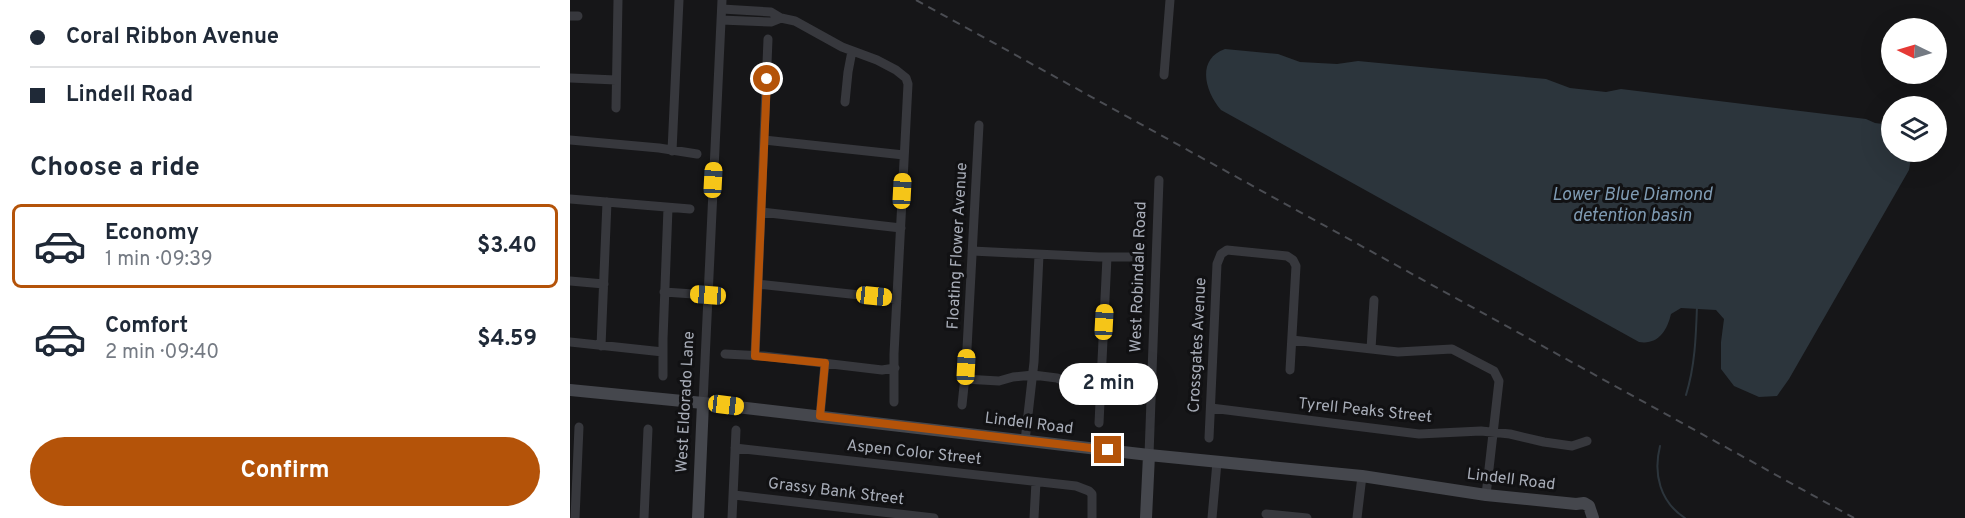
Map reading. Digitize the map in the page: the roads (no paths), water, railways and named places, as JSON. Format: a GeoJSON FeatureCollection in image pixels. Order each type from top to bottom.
{"type":"FeatureCollection","features":[{"type":"Feature","properties":{"kind":"street"},"geometry":{"type":"LineString","coordinates":[[616,108],[618,0]]}},
{"type":"Feature","properties":{"kind":"street"},"geometry":{"type":"LineString","coordinates":[[672,151],[679,0]]}},
{"type":"Feature","properties":{"kind":"street"},"geometry":{"type":"LineString","coordinates":[[1164,75],[1170,0]]}},
{"type":"Feature","properties":{"kind":"street"},"geometry":{"type":"LineString","coordinates":[[722,4],[771,12],[781,18],[795,21],[852,51],[877,60],[906,78],[908,84],[894,402]]}},
{"type":"Feature","properties":{"kind":"street","name":"West Eldorado Lane"},"geometry":{"type":"LineString","coordinates":[[698,518],[722,4]]}},
{"type":"Feature","properties":{"kind":"street"},"geometry":{"type":"LineString","coordinates":[[721,20],[771,22],[781,18]]}},
{"type":"Feature","properties":{"kind":"street"},"geometry":{"type":"LineString","coordinates":[[755,356],[768,39]]}},
{"type":"Feature","properties":{"kind":"street"},"geometry":{"type":"LineString","coordinates":[[845,102],[852,51]]}},
{"type":"Feature","properties":{"kind":"street"},"geometry":{"type":"LineString","coordinates":[[570,78],[616,80]]}},
{"type":"Feature","properties":{"kind":"street","name":"Floating Flower Avenue"},"geometry":{"type":"LineString","coordinates":[[962,405],[980,125]]}},
{"type":"Feature","properties":{"kind":"street"},"geometry":{"type":"LineString","coordinates":[[570,140],[697,154]]}},
{"type":"Feature","properties":{"kind":"street"},"geometry":{"type":"LineString","coordinates":[[764,140],[904,155]]}},
{"type":"Feature","properties":{"kind":"street","name":"West Robindale Road"},"geometry":{"type":"LineString","coordinates":[[1146,518],[1159,180]]}},
{"type":"Feature","properties":{"kind":"street"},"geometry":{"type":"LineString","coordinates":[[570,199],[690,209]]}},
{"type":"Feature","properties":{"kind":"street"},"geometry":{"type":"LineString","coordinates":[[601,346],[607,202]]}},
{"type":"Feature","properties":{"kind":"street"},"geometry":{"type":"LineString","coordinates":[[663,376],[668,208]]}},
{"type":"Feature","properties":{"kind":"street"},"geometry":{"type":"LineString","coordinates":[[761,212],[901,228]]}},
{"type":"Feature","properties":{"kind":"street","name":"Crossgates Avenue"},"geometry":{"type":"LineString","coordinates":[[1209,438],[1217,264],[1221,254],[1227,250],[1287,256],[1293,260],[1296,266],[1292,340]]}},
{"type":"Feature","properties":{"kind":"street"},"geometry":{"type":"LineString","coordinates":[[972,251],[1136,257]]}},
{"type":"Feature","properties":{"kind":"street"},"geometry":{"type":"LineString","coordinates":[[1025,441],[1033,375],[1039,255]]}},
{"type":"Feature","properties":{"kind":"street"},"geometry":{"type":"LineString","coordinates":[[1099,423],[1107,257]]}},
{"type":"Feature","properties":{"kind":"street"},"geometry":{"type":"LineString","coordinates":[[570,281],[604,284]]}},
{"type":"Feature","properties":{"kind":"street"},"geometry":{"type":"LineString","coordinates":[[758,284],[897,299]]}},
{"type":"Feature","properties":{"kind":"street"},"geometry":{"type":"LineString","coordinates":[[664,292],[708,295]]}},
{"type":"Feature","properties":{"kind":"street"},"geometry":{"type":"LineString","coordinates":[[1371,349],[1374,300]]}},
{"type":"Feature","properties":{"kind":"street"},"geometry":{"type":"LineString","coordinates":[[1290,370],[1292,340],[1409,352],[1452,349],[1494,371],[1499,381],[1486,495]]}},
{"type":"Feature","properties":{"kind":"street"},"geometry":{"type":"LineString","coordinates":[[570,342],[663,352]]}},
{"type":"Feature","properties":{"kind":"street"},"geometry":{"type":"LineString","coordinates":[[725,354],[882,369],[895,368]]}},
{"type":"Feature","properties":{"kind":"street"},"geometry":{"type":"LineString","coordinates":[[820,416],[825,363]]}},
{"type":"Feature","properties":{"kind":"street"},"geometry":{"type":"LineString","coordinates":[[964,379],[999,381],[1033,375],[1057,378],[1074,385],[1100,388]]}},
{"type":"Feature","properties":{"kind":"street","name":"Lindell Road"},"geometry":{"type":"LineString","coordinates":[[570,390],[820,416],[1149,455],[1362,476],[1486,495],[1584,503],[1591,512]]}},
{"type":"Feature","properties":{"kind":"street","name":"Tyrell Peaks Street"},"geometry":{"type":"LineString","coordinates":[[1211,408],[1419,434],[1494,432],[1565,446],[1578,445],[1587,441]]}},
{"type":"Feature","properties":{"kind":"street"},"geometry":{"type":"LineString","coordinates":[[575,518],[579,428]]}},
{"type":"Feature","properties":{"kind":"street"},"geometry":{"type":"LineString","coordinates":[[644,518],[648,429]]}},
{"type":"Feature","properties":{"kind":"street"},"geometry":{"type":"LineString","coordinates":[[732,518],[736,430]]}},
{"type":"Feature","properties":{"kind":"street","name":"Aspen Color Street"},"geometry":{"type":"LineString","coordinates":[[735,448],[1076,486],[1089,491],[1093,499],[1092,518]]}},
{"type":"Feature","properties":{"kind":"street"},"geometry":{"type":"LineString","coordinates":[[1212,518],[1217,462]]}},
{"type":"Feature","properties":{"kind":"street"},"geometry":{"type":"LineString","coordinates":[[1357,518],[1362,476]]}},
{"type":"Feature","properties":{"kind":"street"},"geometry":{"type":"LineString","coordinates":[[1034,518],[1036,482]]}},
{"type":"Feature","properties":{"kind":"street","name":"Grassy Bank Street"},"geometry":{"type":"LineString","coordinates":[[734,495],[934,518]]}},
{"type":"Feature","properties":{"kind":"street"},"geometry":{"type":"LineString","coordinates":[[1266,514],[1307,518]]}},
{"type":"Feature","properties":{"kind":"water","name":"Lower Blue Diamond detention basin"},"geometry":{"type":"Polygon","coordinates":[[[1225,49],[1278,54],[1300,62],[1337,64],[1358,61],[1546,79],[1570,88],[1606,92],[1621,89],[1866,119],[1881,124],[1881,162],[1910,162],[1909,170],[1789,379],[1777,396],[1759,397],[1734,386],[1721,369],[1724,319],[1716,310],[1681,308],[1671,314],[1661,336],[1651,341],[1639,342],[1221,110],[1211,94],[1206,76],[1210,60],[1225,49]]]}},
{"type":"Feature","properties":{"kind":"waterway"},"geometry":{"type":"LineString","coordinates":[[1686,395],[1693,362],[1697,306]]}},
{"type":"Feature","properties":{"kind":"waterway"},"geometry":{"type":"LineString","coordinates":[[1660,446],[1657,467],[1660,486],[1670,504],[1685,518]]}},
{"type":"Feature","properties":{"kind":"railway"},"geometry":{"type":"LineString","coordinates":[[916,0],[1854,518]]}}]}
